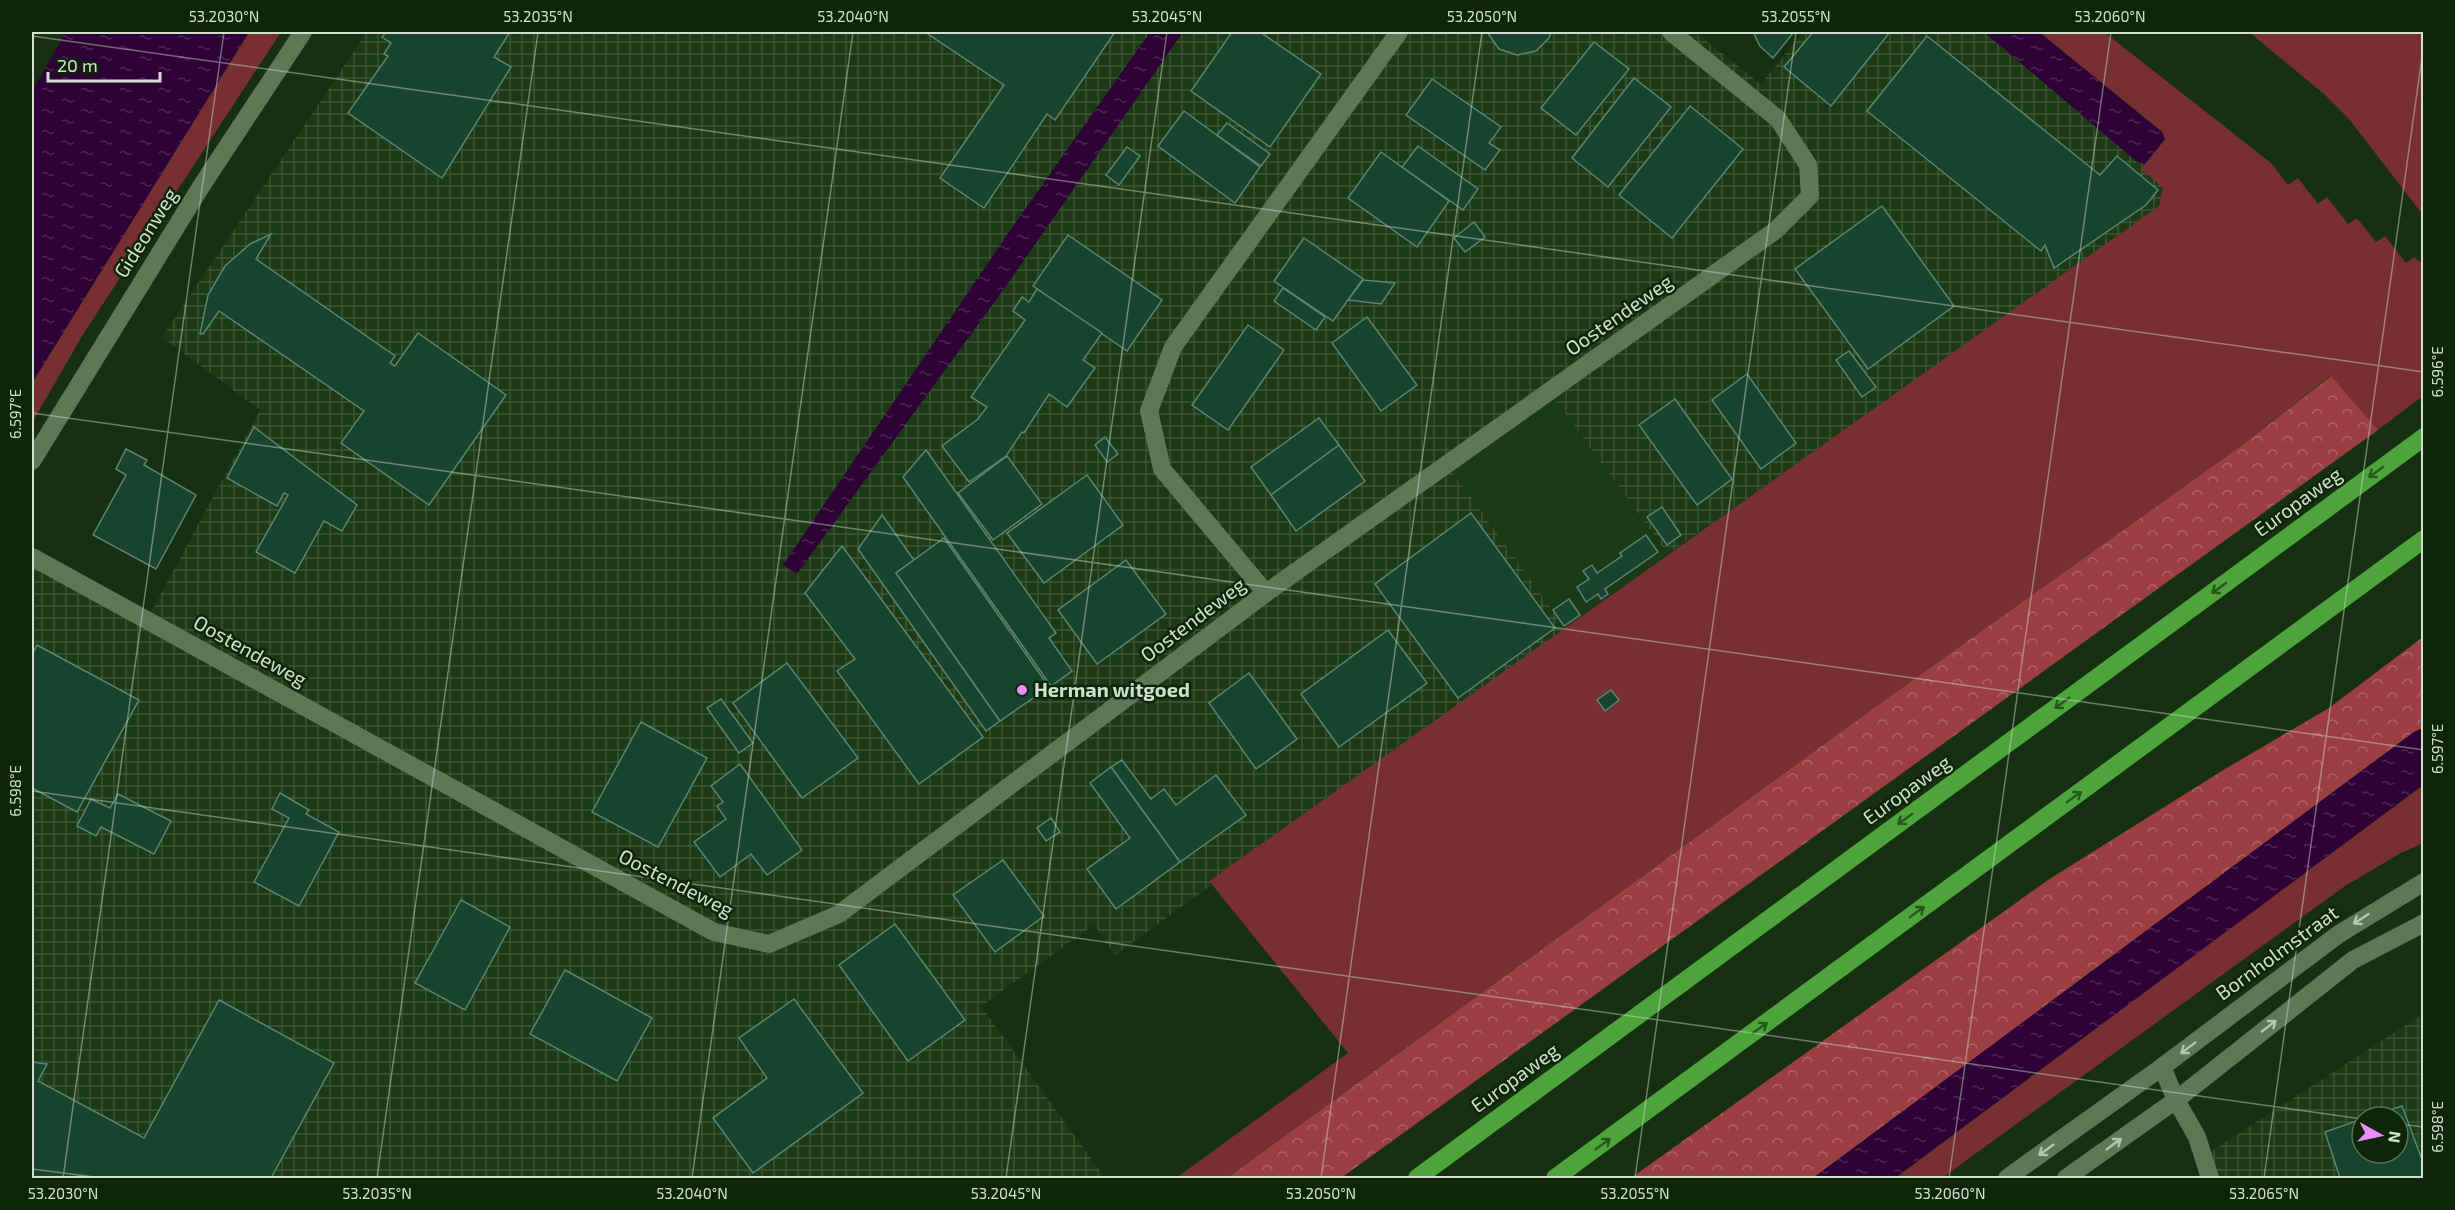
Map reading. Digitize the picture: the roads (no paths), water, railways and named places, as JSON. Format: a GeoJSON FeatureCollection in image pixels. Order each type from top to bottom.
{"type":"FeatureCollection","features":[{"type":"Feature","properties":{"kind":"highway","name":"Europaweg"},"geometry":{"type":"LineString","coordinates":[[1417,1179],[2424,437]]}},
{"type":"Feature","properties":{"kind":"highway"},"geometry":{"type":"LineString","coordinates":[[1556,1179],[2424,539]]}},
{"type":"Feature","properties":{"kind":"street","name":"Gideonweg"},"geometry":{"type":"LineString","coordinates":[[32,461],[202,185],[303,32]]}},
{"type":"Feature","properties":{"kind":"street","name":"Oostendeweg"},"geometry":{"type":"LineString","coordinates":[[1266,593],[1162,469],[1149,411],[1173,347],[1399,32]]}},
{"type":"Feature","properties":{"kind":"street","name":"Oostendeweg"},"geometry":{"type":"LineString","coordinates":[[32,557],[714,932],[769,944],[840,914],[1266,593],[1776,230],[1810,196],[1808,165],[1778,119],[1671,32]]}},
{"type":"Feature","properties":{"kind":"street","name":"Bornholmstraat"},"geometry":{"type":"LineString","coordinates":[[2007,1179],[2162,1067],[2338,934],[2424,882]]}},
{"type":"Feature","properties":{"kind":"street"},"geometry":{"type":"LineString","coordinates":[[2066,1179],[2176,1100],[2353,960],[2424,923]]}},
{"type":"Feature","properties":{"kind":"street"},"geometry":{"type":"LineString","coordinates":[[2162,1067],[2176,1100],[2197,1137],[2210,1179]]}},
{"type":"Feature","properties":{"kind":"water"},"geometry":{"type":"Polygon","coordinates":[[[66,32],[249,32],[32,383],[32,91],[66,32]]]}},
{"type":"Feature","properties":{"kind":"water"},"geometry":{"type":"Polygon","coordinates":[[[1150,32],[1183,32],[1006,286],[797,574],[783,565],[1011,229],[1150,32]]]}},
{"type":"Feature","properties":{"kind":"water"},"geometry":{"type":"Polygon","coordinates":[[[1984,32],[2039,32],[2162,132],[2165,139],[2145,164],[2137,162],[1984,32]]]}},
{"type":"Feature","properties":{"kind":"water"},"geometry":{"type":"Polygon","coordinates":[[[2423,728],[2423,785],[1895,1178],[1813,1178],[2414,732],[2423,728]]]}},
{"type":"Feature","properties":{"kind":"place","name":"Herman witgoed"},"geometry":{"type":"Point","coordinates":[1022,690]}}]}
